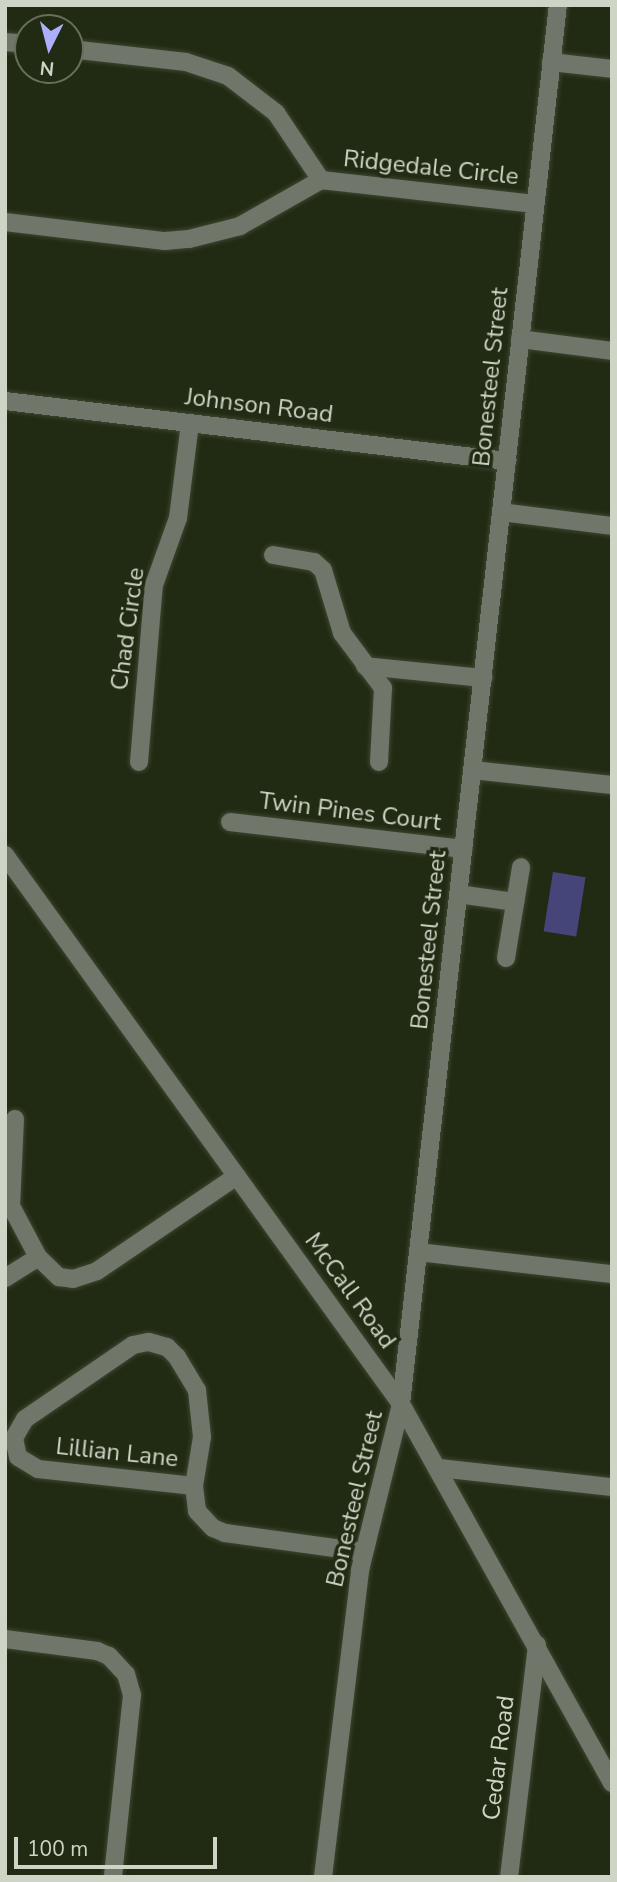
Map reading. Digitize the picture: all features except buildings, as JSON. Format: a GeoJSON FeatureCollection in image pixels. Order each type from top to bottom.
{"type":"FeatureCollection","features":[{"type":"Feature","properties":{"kind":"street","name":"Bonesteel Street"},"geometry":{"type":"LineString","coordinates":[[323,1877],[364,1552],[401,1404],[558,5]]}},
{"type":"Feature","properties":{"kind":"street","name":"Ridgedale Circle"},"geometry":{"type":"LineString","coordinates":[[84,51],[186,62],[228,76],[276,113],[321,180]]}},
{"type":"Feature","properties":{"kind":"street"},"geometry":{"type":"LineString","coordinates":[[551,62],[612,69]]}},
{"type":"Feature","properties":{"kind":"street","name":"Ridgedale Circle"},"geometry":{"type":"LineString","coordinates":[[5,222],[165,241],[189,239],[240,226],[321,180],[535,204]]}},
{"type":"Feature","properties":{"kind":"street"},"geometry":{"type":"LineString","coordinates":[[520,340],[612,351]]}},
{"type":"Feature","properties":{"kind":"street","name":"Johnson Road"},"geometry":{"type":"LineString","coordinates":[[5,401],[507,461]]}},
{"type":"Feature","properties":{"kind":"street","name":"Chad Circle"},"geometry":{"type":"LineString","coordinates":[[139,762],[154,585],[178,518],[190,423]]}},
{"type":"Feature","properties":{"kind":"street"},"geometry":{"type":"LineString","coordinates":[[501,512],[612,526]]}},
{"type":"Feature","properties":{"kind":"street"},"geometry":{"type":"LineString","coordinates":[[272,555],[314,562],[323,570],[342,633],[383,688],[379,762]]}},
{"type":"Feature","properties":{"kind":"street"},"geometry":{"type":"LineString","coordinates":[[365,666],[483,678]]}},
{"type":"Feature","properties":{"kind":"street"},"geometry":{"type":"LineString","coordinates":[[472,770],[612,785]]}},
{"type":"Feature","properties":{"kind":"street","name":"Twin Pines Court"},"geometry":{"type":"LineString","coordinates":[[230,822],[463,849]]}},
{"type":"Feature","properties":{"kind":"street","name":"McCall Road"},"geometry":{"type":"LineString","coordinates":[[5,855],[401,1404],[611,1777]]}},
{"type":"Feature","properties":{"kind":"street"},"geometry":{"type":"LineString","coordinates":[[506,958],[521,867]]}},
{"type":"Feature","properties":{"kind":"street"},"geometry":{"type":"LineString","coordinates":[[458,894],[515,902]]}},
{"type":"Feature","properties":{"kind":"street"},"geometry":{"type":"LineString","coordinates":[[15,1119],[11,1206],[38,1257],[59,1277],[85,1277],[237,1176]]}},
{"type":"Feature","properties":{"kind":"street"},"geometry":{"type":"LineString","coordinates":[[418,1252],[612,1274]]}},
{"type":"Feature","properties":{"kind":"street"},"geometry":{"type":"LineString","coordinates":[[5,1278],[38,1257]]}},
{"type":"Feature","properties":{"kind":"street","name":"Lillian Lane"},"geometry":{"type":"LineString","coordinates":[[194,1486],[26,1465],[15,1449],[17,1427],[133,1345],[157,1344],[167,1347],[186,1367],[200,1402],[202,1437],[194,1486],[197,1511],[213,1528],[225,1533],[364,1552]]}},
{"type":"Feature","properties":{"kind":"street"},"geometry":{"type":"LineString","coordinates":[[439,1468],[612,1487]]}},
{"type":"Feature","properties":{"kind":"street"},"geometry":{"type":"LineString","coordinates":[[5,1639],[109,1656],[126,1674],[131,1695],[113,1877]]}},
{"type":"Feature","properties":{"kind":"street","name":"Cedar Road"},"geometry":{"type":"LineString","coordinates":[[509,1877],[537,1645]]}},
{"type":"Feature","properties":{"kind":"shaded area"},"geometry":{"type":"Polygon","coordinates":[[[553,872],[586,877],[576,936],[544,931],[553,872]]]}}]}
